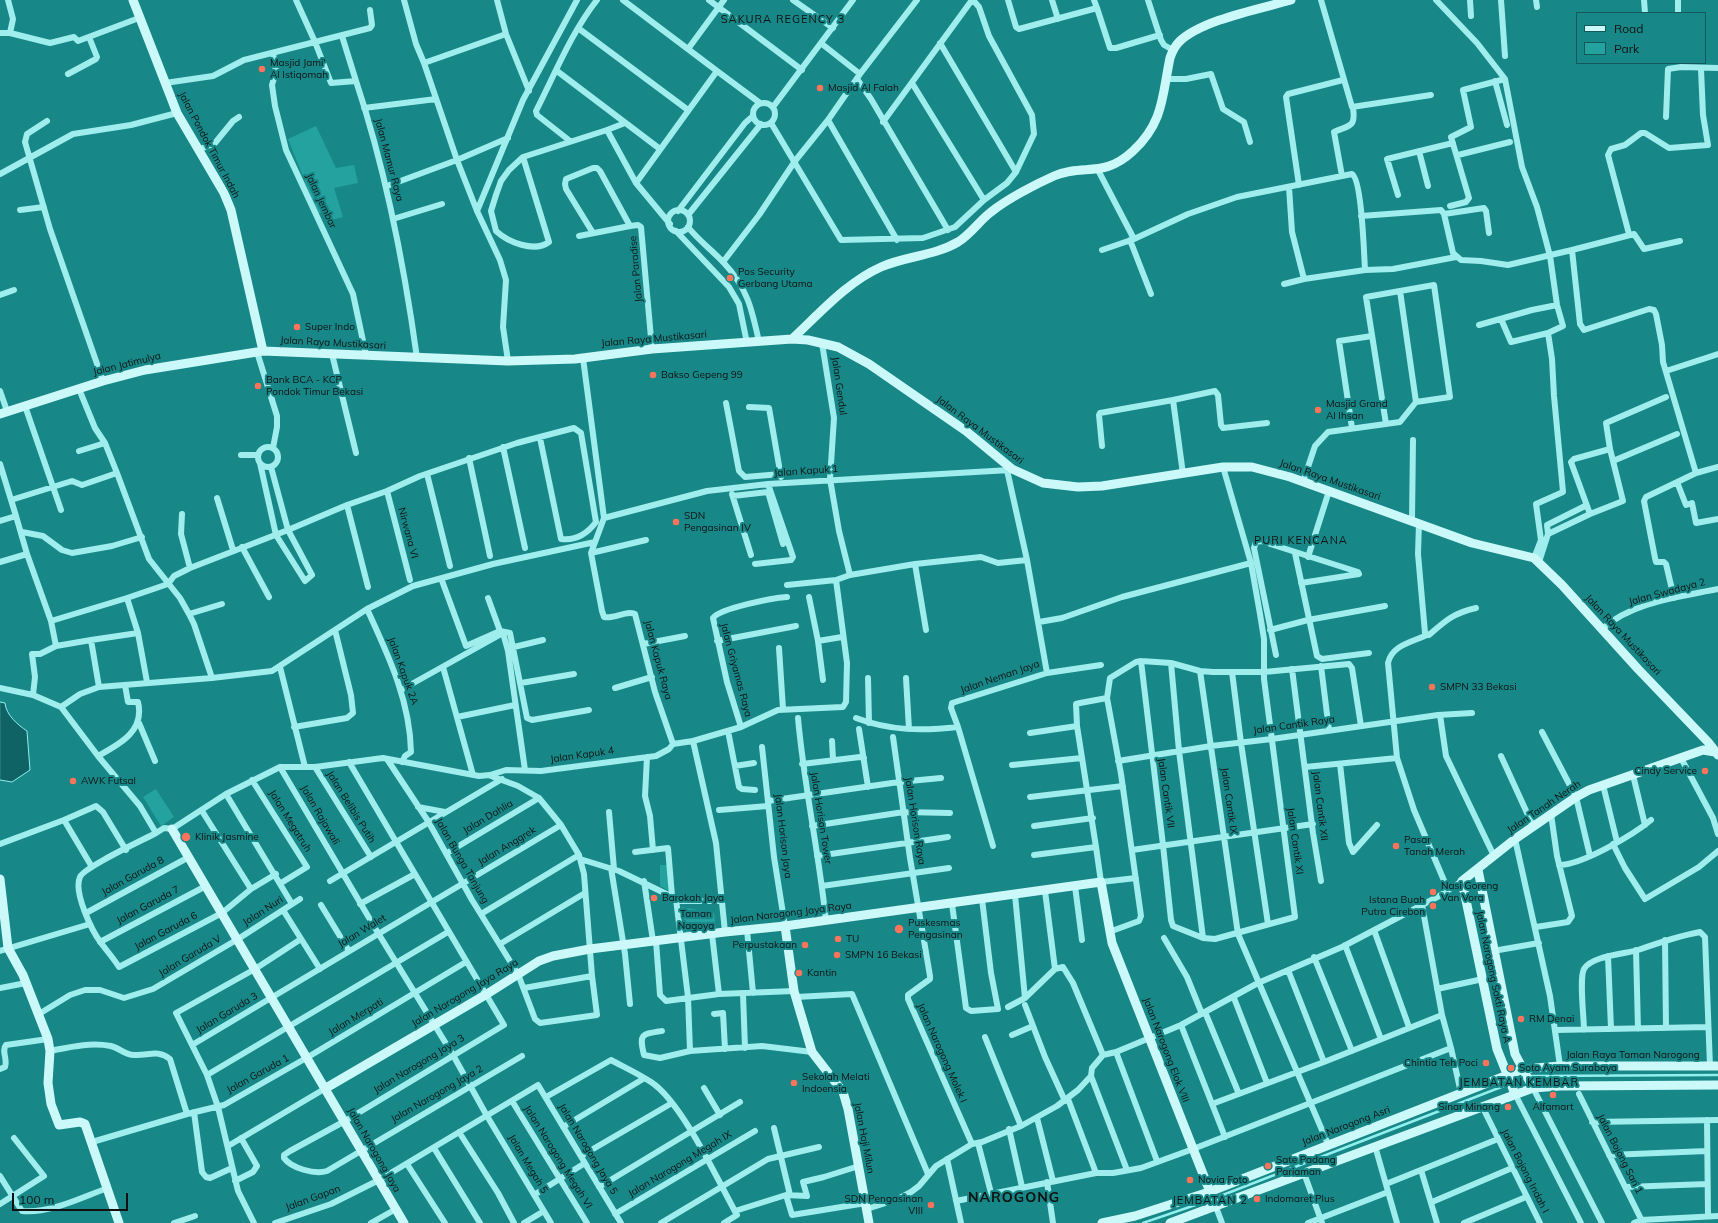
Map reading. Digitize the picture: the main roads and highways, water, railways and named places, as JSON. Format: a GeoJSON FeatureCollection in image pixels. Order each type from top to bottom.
{"type":"FeatureCollection","features":[{"type":"Feature","properties":{"kind":"water"},"geometry":{"type":"Polygon","coordinates":[[[0,702],[5,703],[10,716],[16,723],[27,731],[30,770],[12,782],[0,780],[0,702]]]}},
{"type":"Feature","properties":{"kind":"waterway"},"geometry":{"type":"LineString","coordinates":[[1530,1076],[1718,1075]]}},
{"type":"Feature","properties":{"kind":"waterway"},"geometry":{"type":"LineString","coordinates":[[1513,1082],[1526,1078]]}},
{"type":"Feature","properties":{"kind":"waterway"},"geometry":{"type":"LineString","coordinates":[[1215,1198],[1509,1084]]}},
{"type":"Feature","properties":{"kind":"waterway"},"geometry":{"type":"LineString","coordinates":[[1143,1223],[1210,1200]]}},
{"type":"Feature","properties":{"kind":"place","name":"Masjid Jami' Al Istiqomah"},"geometry":{"type":"Point","coordinates":[262,69]}},
{"type":"Feature","properties":{"kind":"place","name":"Masjid Al Falah"},"geometry":{"type":"Point","coordinates":[820,88]}},
{"type":"Feature","properties":{"kind":"place","name":"Pos Security Gerbang Utama"},"geometry":{"type":"Point","coordinates":[730,278]}},
{"type":"Feature","properties":{"kind":"place","name":"Super Indo"},"geometry":{"type":"Point","coordinates":[297,327]}},
{"type":"Feature","properties":{"kind":"place","name":"Bakso Gepeng 99"},"geometry":{"type":"Point","coordinates":[653,375]}},
{"type":"Feature","properties":{"kind":"place","name":"Bank BCA - KCP Pondok Timur Bekasi"},"geometry":{"type":"Point","coordinates":[258,386]}},
{"type":"Feature","properties":{"kind":"place","name":"Masjid Grand Al Ihsan"},"geometry":{"type":"Point","coordinates":[1318,410]}},
{"type":"Feature","properties":{"kind":"place","name":"SDN Pengasinan IV"},"geometry":{"type":"Point","coordinates":[676,522]}},
{"type":"Feature","properties":{"kind":"place","name":"SMPN 33 Bekasi"},"geometry":{"type":"Point","coordinates":[1432,687]}},
{"type":"Feature","properties":{"kind":"place","name":"Cindy Service"},"geometry":{"type":"Point","coordinates":[1705,771]}},
{"type":"Feature","properties":{"kind":"place","name":"AWK Futsal"},"geometry":{"type":"Point","coordinates":[73,781]}},
{"type":"Feature","properties":{"kind":"place","name":"Klinik Jasmine"},"geometry":{"type":"Point","coordinates":[186,837]}},
{"type":"Feature","properties":{"kind":"place","name":"Pasar Tanah Merah"},"geometry":{"type":"Point","coordinates":[1396,846]}},
{"type":"Feature","properties":{"kind":"place","name":"Nasi Goreng Van Vora"},"geometry":{"type":"Point","coordinates":[1433,892]}},
{"type":"Feature","properties":{"kind":"place","name":"Barokah Jaya"},"geometry":{"type":"Point","coordinates":[654,898]}},
{"type":"Feature","properties":{"kind":"place","name":"Istana Buah Putra Cirebon"},"geometry":{"type":"Point","coordinates":[1433,906]}},
{"type":"Feature","properties":{"kind":"place","name":"Puskesmas Pengasinan"},"geometry":{"type":"Point","coordinates":[899,929]}},
{"type":"Feature","properties":{"kind":"place","name":"TU"},"geometry":{"type":"Point","coordinates":[838,939]}},
{"type":"Feature","properties":{"kind":"place","name":"Perpustakaan"},"geometry":{"type":"Point","coordinates":[805,945]}},
{"type":"Feature","properties":{"kind":"place","name":"SMPN 16 Bekasi"},"geometry":{"type":"Point","coordinates":[837,955]}},
{"type":"Feature","properties":{"kind":"place","name":"Kantin"},"geometry":{"type":"Point","coordinates":[799,973]}},
{"type":"Feature","properties":{"kind":"place","name":"RM Denai"},"geometry":{"type":"Point","coordinates":[1521,1019]}},
{"type":"Feature","properties":{"kind":"place","name":"Chintia Teh Poci"},"geometry":{"type":"Point","coordinates":[1486,1063]}},
{"type":"Feature","properties":{"kind":"place","name":"Soto Ayam Surabaya"},"geometry":{"type":"Point","coordinates":[1511,1068]}},
{"type":"Feature","properties":{"kind":"place","name":"Sekolah Melati Indoensia"},"geometry":{"type":"Point","coordinates":[794,1083]}},
{"type":"Feature","properties":{"kind":"place","name":"Alfamart"},"geometry":{"type":"Point","coordinates":[1553,1095]}},
{"type":"Feature","properties":{"kind":"place","name":"Sinar Minang"},"geometry":{"type":"Point","coordinates":[1508,1107]}},
{"type":"Feature","properties":{"kind":"place","name":"Sate Padang Pariaman"},"geometry":{"type":"Point","coordinates":[1268,1166]}},
{"type":"Feature","properties":{"kind":"place","name":"Novia Foto"},"geometry":{"type":"Point","coordinates":[1190,1180]}},
{"type":"Feature","properties":{"kind":"place","name":"Indomaret Plus"},"geometry":{"type":"Point","coordinates":[1257,1199]}},
{"type":"Feature","properties":{"kind":"place","name":"SDN Pengasinan VIII"},"geometry":{"type":"Point","coordinates":[931,1205]}},
{"type":"Feature","properties":{"kind":"district","name":"SAKURA REGENCY 3"},"geometry":{"type":"Point","coordinates":[783,20]}},
{"type":"Feature","properties":{"kind":"district","name":"PURI KENCANA"},"geometry":{"type":"Point","coordinates":[1301,541]}},
{"type":"Feature","properties":{"kind":"district","name":"JEMBATAN KEMBAR"},"geometry":{"type":"Point","coordinates":[1519,1083]}},
{"type":"Feature","properties":{"kind":"district","name":"NAROGONG"},"geometry":{"type":"Point","coordinates":[1014,1198]}},
{"type":"Feature","properties":{"kind":"district","name":"JEMBATAN 2"},"geometry":{"type":"Point","coordinates":[1210,1201]}},
{"type":"Feature","properties":{"kind":"park label","name":"Taman Nagoya"},"geometry":{"type":"Point","coordinates":[696,920]}}]}
